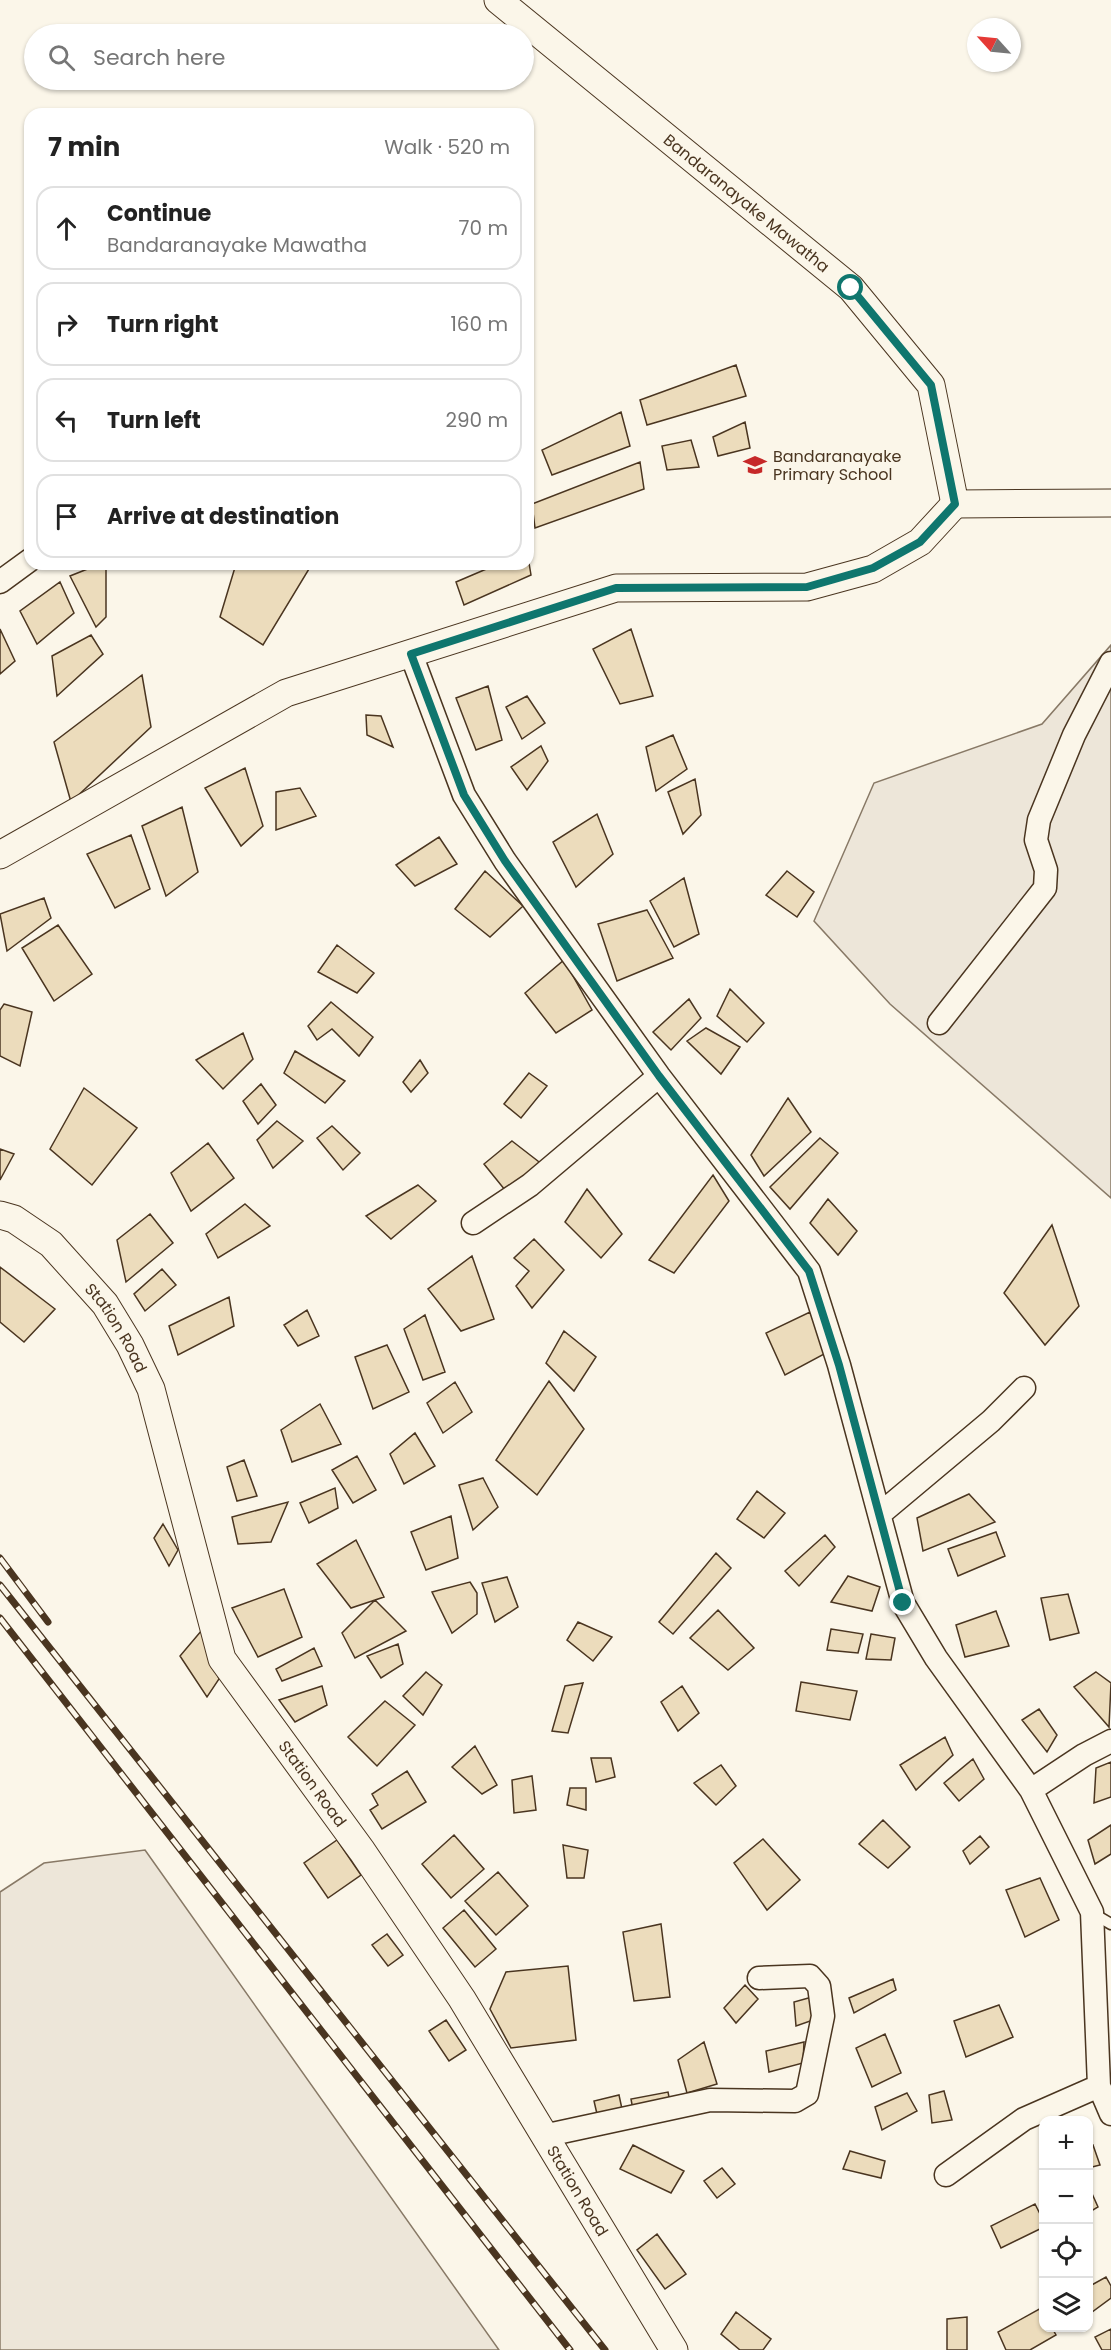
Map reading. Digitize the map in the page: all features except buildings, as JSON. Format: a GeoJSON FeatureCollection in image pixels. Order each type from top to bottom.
{"type":"FeatureCollection","features":[{"type":"Feature","properties":{"kind":"street","name":"Bandaranayake Mawatha"},"geometry":{"type":"LineString","coordinates":[[498,0],[527,24]]}},
{"type":"Feature","properties":{"kind":"street","name":"Bandaranayake Mawatha"},"geometry":{"type":"LineString","coordinates":[[534,29],[851,288],[931,385],[955,504]]}},
{"type":"Feature","properties":{"kind":"street"},"geometry":{"type":"LineString","coordinates":[[0,855],[286,693],[616,588],[807,587],[873,568],[920,542],[955,504],[1111,503]]}},
{"type":"Feature","properties":{"kind":"street"},"geometry":{"type":"LineString","coordinates":[[0,582],[24,564]]}},
{"type":"Feature","properties":{"kind":"street"},"geometry":{"type":"LineString","coordinates":[[411,654],[464,795],[505,861],[659,1076],[809,1271],[839,1365],[903,1603],[936,1658],[1031,1790],[1102,1918],[1099,2086],[1111,2114]]}},
{"type":"Feature","properties":{"kind":"street"},"geometry":{"type":"LineString","coordinates":[[939,1023],[1045,888],[1046,870],[1036,840],[1039,820],[1074,735],[1111,663]]}},
{"type":"Feature","properties":{"kind":"street"},"geometry":{"type":"LineString","coordinates":[[473,1223],[530,1185],[659,1076]]}},
{"type":"Feature","properties":{"kind":"street","name":"Station Road"},"geometry":{"type":"LineString","coordinates":[[0,1215],[14,1219],[51,1244],[105,1304],[130,1345],[151,1389],[222,1659],[382,1880],[462,1999],[674,2350]]}},
{"type":"Feature","properties":{"kind":"street"},"geometry":{"type":"LineString","coordinates":[[880,1514],[991,1421],[1024,1388]]}},
{"type":"Feature","properties":{"kind":"street"},"geometry":{"type":"LineString","coordinates":[[1031,1790],[1084,1755],[1111,1741]]}},
{"type":"Feature","properties":{"kind":"street"},"geometry":{"type":"LineString","coordinates":[[543,2136],[710,2100],[795,2101],[807,2094],[824,2016],[819,1986],[810,1976],[759,1978]]}},
{"type":"Feature","properties":{"kind":"street"},"geometry":{"type":"LineString","coordinates":[[946,2175],[1024,2119],[1099,2086]]}},
{"type":"Feature","properties":{"kind":"shaded area"},"geometry":{"type":"Polygon","coordinates":[[[1111,645],[1111,1198],[890,1004],[814,921],[874,783],[1042,724],[1111,645]]]}},
{"type":"Feature","properties":{"kind":"shaded area"},"geometry":{"type":"Polygon","coordinates":[[[145,1850],[499,2350],[0,2350],[0,1892],[44,1863],[145,1850]]]}},
{"type":"Feature","properties":{"kind":"railway"},"geometry":{"type":"LineString","coordinates":[[0,1558],[48,1622]]}},
{"type":"Feature","properties":{"kind":"railway"},"geometry":{"type":"LineString","coordinates":[[0,1585],[605,2350]]}},
{"type":"Feature","properties":{"kind":"railway"},"geometry":{"type":"LineString","coordinates":[[0,1618],[570,2350]]}},
{"type":"Feature","properties":{"kind":"place","name":"Bandaranayake Primary School"},"geometry":{"type":"Point","coordinates":[755,465]}},
{"type":"Feature","properties":{"kind":"route"},"geometry":{"type":"LineString","coordinates":[[851,288],[931,385],[955,504],[920,542],[873,568],[807,587],[616,588],[411,654],[464,795],[505,861],[659,1076],[809,1271],[839,1365],[903,1603]]}}]}
